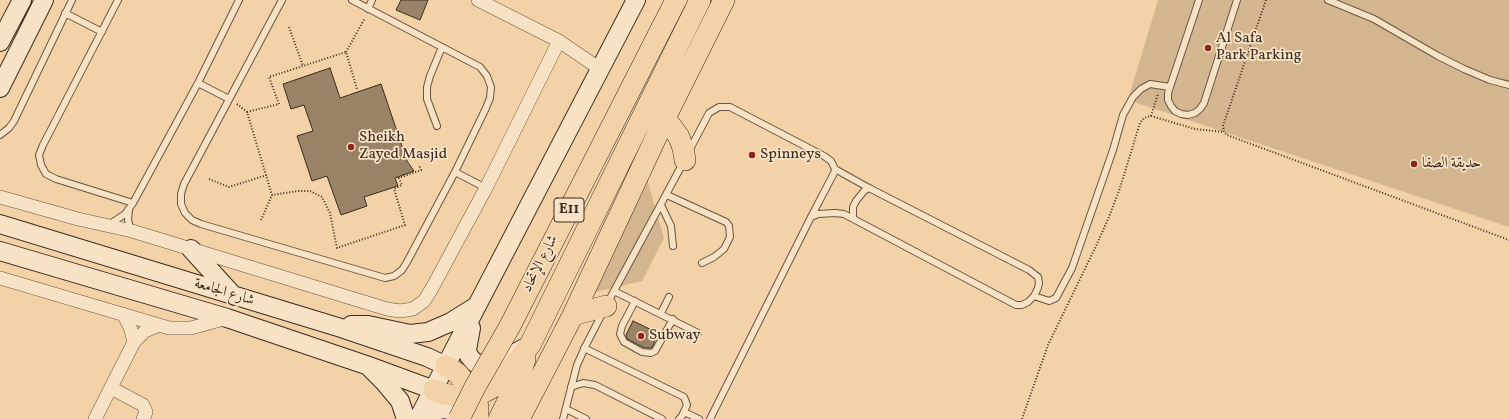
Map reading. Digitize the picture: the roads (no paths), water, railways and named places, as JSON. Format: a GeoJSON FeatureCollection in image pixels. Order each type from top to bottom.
{"type":"FeatureCollection","features":[{"type":"Feature","properties":{"kind":"highway","name":"شارع الإتحاد"},"geometry":{"type":"LineString","coordinates":[[459,419],[510,326],[676,0]]}},
{"type":"Feature","properties":{"kind":"highway"},"geometry":{"type":"LineString","coordinates":[[499,419],[519,378],[530,345],[700,0]]}},
{"type":"Feature","properties":{"kind":"highway"},"geometry":{"type":"LineString","coordinates":[[519,419],[573,315],[665,118],[724,0]]}},
{"type":"Feature","properties":{"kind":"highway"},"geometry":{"type":"LineString","coordinates":[[665,118],[679,137],[685,160]]}},
{"type":"Feature","properties":{"kind":"highway"},"geometry":{"type":"LineString","coordinates":[[573,315],[610,298]]}},
{"type":"Feature","properties":{"kind":"highway"},"geometry":{"type":"LineString","coordinates":[[425,386],[444,394],[457,396],[474,395],[484,392],[495,386],[503,379],[530,345]]}},
{"type":"Feature","properties":{"kind":"highway"},"geometry":{"type":"LineString","coordinates":[[446,366],[457,373],[465,381],[474,395],[478,407],[478,419]]}},
{"type":"Feature","properties":{"kind":"main road"},"geometry":{"type":"LineString","coordinates":[[0,88],[44,0]]}},
{"type":"Feature","properties":{"kind":"main road"},"geometry":{"type":"LineString","coordinates":[[425,386],[446,366],[475,307],[636,0]]}},
{"type":"Feature","properties":{"kind":"main road"},"geometry":{"type":"LineString","coordinates":[[0,42],[16,4]]}},
{"type":"Feature","properties":{"kind":"main road","name":"شارع الجامعة"},"geometry":{"type":"LineString","coordinates":[[1,224],[341,328],[427,357],[446,366]]}},
{"type":"Feature","properties":{"kind":"main road"},"geometry":{"type":"LineString","coordinates":[[191,249],[232,295]]}},
{"type":"Feature","properties":{"kind":"main road","name":"شارع الجامعة"},"geometry":{"type":"LineString","coordinates":[[0,251],[227,318],[425,386]]}},
{"type":"Feature","properties":{"kind":"main road"},"geometry":{"type":"LineString","coordinates":[[475,307],[467,350],[469,356],[475,363],[492,365],[530,345]]}},
{"type":"Feature","properties":{"kind":"main road"},"geometry":{"type":"LineString","coordinates":[[341,328],[358,324],[368,324],[410,334],[428,332],[451,322],[475,307]]}},
{"type":"Feature","properties":{"kind":"main road"},"geometry":{"type":"LineString","coordinates":[[418,419],[425,386],[434,375],[435,370],[427,357]]}},
{"type":"Feature","properties":{"kind":"main road"},"geometry":{"type":"LineString","coordinates":[[366,365],[385,383],[400,402],[406,419]]}},
{"type":"Feature","properties":{"kind":"main road"},"geometry":{"type":"LineString","coordinates":[[426,419],[434,411],[444,409],[454,411],[463,419]]}},
{"type":"Feature","properties":{"kind":"street"},"geometry":{"type":"LineString","coordinates":[[478,0],[559,42],[600,69]]}},
{"type":"Feature","properties":{"kind":"street"},"geometry":{"type":"LineString","coordinates":[[0,197],[132,231],[387,309],[400,311],[413,309],[424,301],[431,290],[486,188],[559,42]]}},
{"type":"Feature","properties":{"kind":"street"},"geometry":{"type":"LineString","coordinates":[[0,278],[169,328],[191,328],[227,318]]}},
{"type":"Feature","properties":{"kind":"street"},"geometry":{"type":"LineString","coordinates":[[123,314],[130,327],[134,342]]}},
{"type":"Feature","properties":{"kind":"street"},"geometry":{"type":"LineString","coordinates":[[95,419],[134,342],[145,331],[159,325]]}},
{"type":"Feature","properties":{"kind":"street"},"geometry":{"type":"LineString","coordinates":[[111,388],[143,405],[146,412],[143,419]]}},
{"type":"Feature","properties":{"kind":"lane"},"geometry":{"type":"LineString","coordinates":[[0,135],[9,128],[14,121],[72,0]]}},
{"type":"Feature","properties":{"kind":"lane"},"geometry":{"type":"LineString","coordinates":[[118,0],[39,155],[40,165],[46,174],[56,179],[133,203]]}},
{"type":"Feature","properties":{"kind":"lane"},"geometry":{"type":"LineString","coordinates":[[132,231],[128,220],[130,209],[198,83],[239,0]]}},
{"type":"Feature","properties":{"kind":"lane"},"geometry":{"type":"LineString","coordinates":[[282,0],[184,184],[181,194],[181,204],[185,212],[192,220],[201,224],[385,278],[394,276],[402,270],[455,172],[490,98],[491,87],[487,76],[480,67],[352,0]]}},
{"type":"Feature","properties":{"kind":"lane"},"geometry":{"type":"LineString","coordinates":[[369,9],[372,0]]}},
{"type":"Feature","properties":{"kind":"lane"},"geometry":{"type":"LineString","coordinates":[[1199,0],[1168,93],[1168,100],[1171,106],[1176,111],[1188,115],[1195,113],[1200,109],[1206,97],[1237,0]]}},
{"type":"Feature","properties":{"kind":"lane"},"geometry":{"type":"LineString","coordinates":[[1328,0],[1374,19],[1438,56],[1464,69],[1490,80],[1509,85]]}},
{"type":"Feature","properties":{"kind":"lane"},"geometry":{"type":"LineString","coordinates":[[65,13],[102,32]]}},
{"type":"Feature","properties":{"kind":"lane"},"geometry":{"type":"LineString","coordinates":[[437,126],[426,99],[430,76],[442,47]]}},
{"type":"Feature","properties":{"kind":"lane"},"geometry":{"type":"LineString","coordinates":[[198,83],[229,99]]}},
{"type":"Feature","properties":{"kind":"lane"},"geometry":{"type":"LineString","coordinates":[[1034,296],[1049,301],[1056,298],[1072,268],[1113,150],[1123,115],[1133,97],[1141,89],[1150,84],[1170,87]]}},
{"type":"Feature","properties":{"kind":"lane"},"geometry":{"type":"LineString","coordinates":[[563,419],[571,387],[584,348],[667,195],[709,113],[719,107],[730,107],[824,156],[831,160],[835,169],[869,188],[1029,270],[1038,278],[1039,283],[1034,296],[1028,302],[1022,305],[1016,304],[844,214],[818,214],[811,217]]}},
{"type":"Feature","properties":{"kind":"lane"},"geometry":{"type":"LineString","coordinates":[[710,419],[835,169]]}},
{"type":"Feature","properties":{"kind":"lane"},"geometry":{"type":"LineString","coordinates":[[455,172],[486,188]]}},
{"type":"Feature","properties":{"kind":"lane"},"geometry":{"type":"LineString","coordinates":[[853,218],[853,207],[856,201],[864,191],[869,188]]}},
{"type":"Feature","properties":{"kind":"lane"},"geometry":{"type":"LineString","coordinates":[[667,195],[726,222],[729,226],[730,236],[724,249],[714,258],[702,262]]}},
{"type":"Feature","properties":{"kind":"lane"},"geometry":{"type":"LineString","coordinates":[[661,205],[671,226],[673,246]]}},
{"type":"Feature","properties":{"kind":"lane"},"geometry":{"type":"LineString","coordinates":[[106,225],[119,219],[130,209]]}},
{"type":"Feature","properties":{"kind":"lane"},"geometry":{"type":"LineString","coordinates":[[661,313],[669,297]]}},
{"type":"Feature","properties":{"kind":"lane"},"geometry":{"type":"LineString","coordinates":[[610,298],[635,301],[698,333]]}},
{"type":"Feature","properties":{"kind":"lane"},"geometry":{"type":"LineString","coordinates":[[635,301],[622,326],[620,334],[624,342],[642,352],[646,354],[659,348],[673,320]]}},
{"type":"Feature","properties":{"kind":"lane"},"geometry":{"type":"LineString","coordinates":[[584,348],[684,397],[687,405],[679,419]]}},
{"type":"Feature","properties":{"kind":"lane"},"geometry":{"type":"LineString","coordinates":[[571,387],[583,384],[595,385],[662,419]]}},
{"type":"Feature","properties":{"kind":"lane"},"geometry":{"type":"LineString","coordinates":[[566,409],[586,419]]}},
{"type":"Feature","properties":{"kind":"lane"},"geometry":{"type":"LineString","coordinates":[[684,412],[699,419]]}},
{"type":"Feature","properties":{"kind":"place","name":"Al Safa Park Parking"},"geometry":{"type":"Point","coordinates":[1208,48]}},
{"type":"Feature","properties":{"kind":"place","name":"Sheikh Zayed Masjid"},"geometry":{"type":"Point","coordinates":[351,147]}},
{"type":"Feature","properties":{"kind":"place","name":"Spinneys"},"geometry":{"type":"Point","coordinates":[752,155]}},
{"type":"Feature","properties":{"kind":"place","name":"حديقة الصفا"},"geometry":{"type":"Point","coordinates":[1414,164]}},
{"type":"Feature","properties":{"kind":"place","name":"Subway"},"geometry":{"type":"Point","coordinates":[641,336]}}]}
